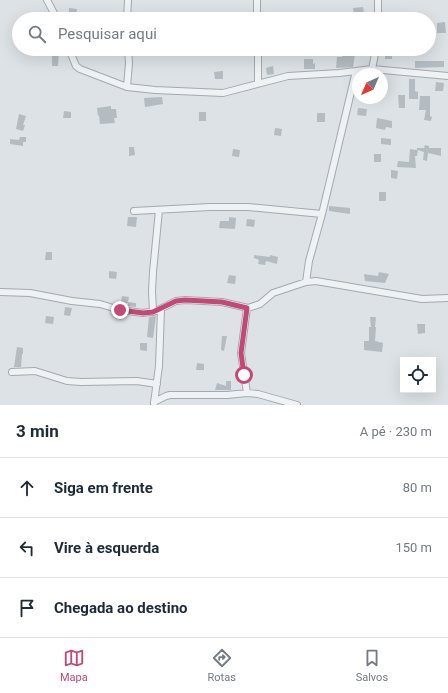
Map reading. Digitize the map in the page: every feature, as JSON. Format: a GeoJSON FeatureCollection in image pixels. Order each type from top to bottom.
{"type":"FeatureCollection","features":[{"type":"Feature","properties":{"kind":"street"},"geometry":{"type":"LineString","coordinates":[[47,0],[53,12]]}},
{"type":"Feature","properties":{"kind":"street"},"geometry":{"type":"LineString","coordinates":[[128,0],[128,12]]}},
{"type":"Feature","properties":{"kind":"street"},"geometry":{"type":"LineString","coordinates":[[257,0],[257,12]]}},
{"type":"Feature","properties":{"kind":"street"},"geometry":{"type":"LineString","coordinates":[[378,0],[378,12]]}},
{"type":"Feature","properties":{"kind":"street"},"geometry":{"type":"LineString","coordinates":[[72,56],[76,66],[80,69],[127,86],[155,90],[223,93],[293,75],[352,71]]}},
{"type":"Feature","properties":{"kind":"street"},"geometry":{"type":"LineString","coordinates":[[127,86],[128,56]]}},
{"type":"Feature","properties":{"kind":"street"},"geometry":{"type":"LineString","coordinates":[[258,56],[258,83]]}},
{"type":"Feature","properties":{"kind":"street"},"geometry":{"type":"LineString","coordinates":[[372,68],[375,56]]}},
{"type":"Feature","properties":{"kind":"street"},"geometry":{"type":"LineString","coordinates":[[388,70],[448,76]]}},
{"type":"Feature","properties":{"kind":"street"},"geometry":{"type":"LineString","coordinates":[[306,282],[309,261],[322,214],[352,88]]}},
{"type":"Feature","properties":{"kind":"street"},"geometry":{"type":"LineString","coordinates":[[134,211],[210,207],[248,207],[322,214]]}},
{"type":"Feature","properties":{"kind":"street"},"geometry":{"type":"LineString","coordinates":[[153,312],[153,272],[160,210]]}},
{"type":"Feature","properties":{"kind":"street"},"geometry":{"type":"LineString","coordinates":[[0,292],[30,293],[72,301],[100,304],[132,312],[143,313],[153,312],[176,301],[185,300],[222,302],[247,308],[253,307],[260,304],[273,293],[306,282],[316,281],[422,299],[448,298]]}},
{"type":"Feature","properties":{"kind":"street"},"geometry":{"type":"LineString","coordinates":[[247,308],[241,353],[247,393]]}},
{"type":"Feature","properties":{"kind":"street"},"geometry":{"type":"LineString","coordinates":[[154,403],[157,385],[161,309]]}},
{"type":"Feature","properties":{"kind":"street"},"geometry":{"type":"LineString","coordinates":[[12,372],[35,372],[81,382],[131,381],[157,385],[170,395]]}},
{"type":"Feature","properties":{"kind":"street"},"geometry":{"type":"LineString","coordinates":[[154,403],[170,395],[227,395],[247,393],[258,394],[297,405]]}},
{"type":"Feature","properties":{"kind":"building"},"geometry":{"type":"Polygon","coordinates":[[[363,7],[364,12],[354,12],[353,8],[363,7]]]}},
{"type":"Feature","properties":{"kind":"building"},"geometry":{"type":"Polygon","coordinates":[[[69,8],[77,9],[77,12],[69,12],[69,8]]]}},
{"type":"Feature","properties":{"kind":"building"},"geometry":{"type":"Polygon","coordinates":[[[445,22],[446,33],[437,33],[437,23],[445,22]]]}},
{"type":"Feature","properties":{"kind":"building"},"geometry":{"type":"Polygon","coordinates":[[[52,56],[59,56],[58,66],[52,66],[52,56]]]}},
{"type":"Feature","properties":{"kind":"building"},"geometry":{"type":"Polygon","coordinates":[[[355,56],[353,67],[336,68],[337,57],[355,56]]]}},
{"type":"Feature","properties":{"kind":"building"},"geometry":{"type":"Polygon","coordinates":[[[385,56],[392,56],[392,59],[385,59],[385,56]]]}},
{"type":"Feature","properties":{"kind":"building"},"geometry":{"type":"Polygon","coordinates":[[[304,59],[313,59],[315,69],[304,69],[304,59]]]}},
{"type":"Feature","properties":{"kind":"building"},"geometry":{"type":"Polygon","coordinates":[[[415,61],[444,61],[444,67],[415,68],[415,61]]]}},
{"type":"Feature","properties":{"kind":"building"},"geometry":{"type":"Polygon","coordinates":[[[273,66],[274,74],[267,75],[266,68],[273,66]]]}},
{"type":"Feature","properties":{"kind":"building"},"geometry":{"type":"Polygon","coordinates":[[[223,71],[223,79],[215,79],[214,72],[223,71]]]}},
{"type":"Feature","properties":{"kind":"building"},"geometry":{"type":"Polygon","coordinates":[[[409,79],[415,79],[415,91],[418,92],[418,99],[409,99],[409,79]]]}},
{"type":"Feature","properties":{"kind":"building"},"geometry":{"type":"Polygon","coordinates":[[[436,82],[444,83],[443,91],[435,91],[436,82]]]}},
{"type":"Feature","properties":{"kind":"building"},"geometry":{"type":"Polygon","coordinates":[[[398,95],[405,95],[405,108],[399,108],[398,95]]]}},
{"type":"Feature","properties":{"kind":"building"},"geometry":{"type":"Polygon","coordinates":[[[420,96],[430,96],[431,121],[424,120],[426,110],[419,110],[420,96]]]}},
{"type":"Feature","properties":{"kind":"building"},"geometry":{"type":"Polygon","coordinates":[[[162,97],[163,104],[145,107],[144,98],[162,97]]]}},
{"type":"Feature","properties":{"kind":"building"},"geometry":{"type":"Polygon","coordinates":[[[111,106],[111,109],[116,109],[117,118],[114,118],[115,123],[100,124],[97,108],[111,106]]]}},
{"type":"Feature","properties":{"kind":"building"},"geometry":{"type":"Polygon","coordinates":[[[358,108],[367,109],[366,116],[357,115],[358,108]]]}},
{"type":"Feature","properties":{"kind":"building"},"geometry":{"type":"Polygon","coordinates":[[[64,111],[71,112],[71,118],[63,118],[64,111]]]}},
{"type":"Feature","properties":{"kind":"building"},"geometry":{"type":"Polygon","coordinates":[[[199,112],[206,112],[206,121],[199,121],[199,112]]]}},
{"type":"Feature","properties":{"kind":"building"},"geometry":{"type":"Polygon","coordinates":[[[317,113],[325,113],[325,122],[317,122],[317,113]]]}},
{"type":"Feature","properties":{"kind":"building"},"geometry":{"type":"Polygon","coordinates":[[[19,114],[26,116],[23,131],[16,129],[19,114]]]}},
{"type":"Feature","properties":{"kind":"building"},"geometry":{"type":"Polygon","coordinates":[[[377,118],[392,121],[392,128],[386,127],[385,130],[376,128],[377,118]]]}},
{"type":"Feature","properties":{"kind":"building"},"geometry":{"type":"Polygon","coordinates":[[[275,128],[282,129],[281,136],[274,135],[275,128]]]}},
{"type":"Feature","properties":{"kind":"building"},"geometry":{"type":"Polygon","coordinates":[[[20,137],[26,137],[26,142],[23,142],[23,146],[10,144],[10,139],[19,140],[20,137]]]}},
{"type":"Feature","properties":{"kind":"building"},"geometry":{"type":"Polygon","coordinates":[[[381,138],[391,139],[391,145],[381,144],[381,138]]]}},
{"type":"Feature","properties":{"kind":"building"},"geometry":{"type":"Polygon","coordinates":[[[425,145],[429,146],[429,148],[441,148],[441,156],[428,153],[427,161],[423,160],[424,152],[418,150],[417,156],[415,156],[416,168],[397,167],[398,161],[409,162],[410,149],[417,150],[417,148],[424,148],[425,145]]]}},
{"type":"Feature","properties":{"kind":"building"},"geometry":{"type":"Polygon","coordinates":[[[129,147],[134,147],[135,155],[129,156],[129,147]]]}},
{"type":"Feature","properties":{"kind":"building"},"geometry":{"type":"Polygon","coordinates":[[[233,149],[240,150],[239,157],[232,156],[233,149]]]}},
{"type":"Feature","properties":{"kind":"building"},"geometry":{"type":"Polygon","coordinates":[[[374,154],[381,154],[381,162],[374,162],[374,154]]]}},
{"type":"Feature","properties":{"kind":"building"},"geometry":{"type":"Polygon","coordinates":[[[391,170],[398,171],[397,179],[391,178],[391,170]]]}},
{"type":"Feature","properties":{"kind":"building"},"geometry":{"type":"Polygon","coordinates":[[[379,192],[386,192],[386,201],[379,201],[379,192]]]}},
{"type":"Feature","properties":{"kind":"building"},"geometry":{"type":"Polygon","coordinates":[[[329,206],[350,208],[350,214],[329,211],[329,206]]]}},
{"type":"Feature","properties":{"kind":"building"},"geometry":{"type":"Polygon","coordinates":[[[128,217],[137,217],[136,227],[127,226],[128,217]]]}},
{"type":"Feature","properties":{"kind":"building"},"geometry":{"type":"Polygon","coordinates":[[[229,217],[236,218],[235,229],[219,228],[220,221],[229,221],[229,217]]]}},
{"type":"Feature","properties":{"kind":"building"},"geometry":{"type":"Polygon","coordinates":[[[247,219],[255,220],[254,227],[246,226],[247,219]]]}},
{"type":"Feature","properties":{"kind":"building"},"geometry":{"type":"Polygon","coordinates":[[[46,252],[52,252],[52,260],[45,260],[46,252]]]}},
{"type":"Feature","properties":{"kind":"building"},"geometry":{"type":"Polygon","coordinates":[[[254,255],[270,257],[270,255],[278,257],[277,264],[266,261],[265,265],[258,264],[259,260],[254,258],[254,255]]]}},
{"type":"Feature","properties":{"kind":"building"},"geometry":{"type":"Polygon","coordinates":[[[109,271],[117,272],[116,279],[109,278],[109,271]]]}},
{"type":"Feature","properties":{"kind":"building"},"geometry":{"type":"Polygon","coordinates":[[[379,272],[389,274],[385,283],[365,281],[364,274],[378,276],[379,272]]]}},
{"type":"Feature","properties":{"kind":"building"},"geometry":{"type":"Polygon","coordinates":[[[229,275],[236,276],[235,284],[227,283],[229,275]]]}},
{"type":"Feature","properties":{"kind":"building"},"geometry":{"type":"Polygon","coordinates":[[[122,296],[129,297],[128,302],[136,303],[136,307],[128,306],[128,303],[121,303],[122,296]]]}},
{"type":"Feature","properties":{"kind":"building"},"geometry":{"type":"Polygon","coordinates":[[[65,307],[72,308],[70,316],[64,315],[65,307]]]}},
{"type":"Feature","properties":{"kind":"building"},"geometry":{"type":"Polygon","coordinates":[[[46,316],[54,317],[53,324],[45,323],[46,316]]]}},
{"type":"Feature","properties":{"kind":"building"},"geometry":{"type":"Polygon","coordinates":[[[156,316],[153,338],[147,337],[149,317],[156,316]]]}},
{"type":"Feature","properties":{"kind":"building"},"geometry":{"type":"Polygon","coordinates":[[[370,317],[376,317],[375,341],[383,343],[382,352],[364,350],[364,341],[369,341],[369,327],[371,327],[370,317]]]}},
{"type":"Feature","properties":{"kind":"building"},"geometry":{"type":"Polygon","coordinates":[[[417,324],[425,324],[425,333],[418,334],[417,324]]]}},
{"type":"Feature","properties":{"kind":"building"},"geometry":{"type":"Polygon","coordinates":[[[222,336],[227,336],[224,351],[221,350],[222,336]]]}},
{"type":"Feature","properties":{"kind":"building"},"geometry":{"type":"Polygon","coordinates":[[[140,343],[147,343],[147,351],[140,350],[140,343]]]}},
{"type":"Feature","properties":{"kind":"building"},"geometry":{"type":"Polygon","coordinates":[[[17,347],[23,348],[21,367],[14,367],[17,347]]]}},
{"type":"Feature","properties":{"kind":"building"},"geometry":{"type":"Polygon","coordinates":[[[197,363],[204,364],[204,370],[196,370],[197,363]]]}},
{"type":"Feature","properties":{"kind":"building"},"geometry":{"type":"Polygon","coordinates":[[[226,381],[231,381],[231,390],[215,390],[217,383],[226,386],[226,381]]]}},
{"type":"Feature","properties":{"kind":"route"},"geometry":{"type":"LineString","coordinates":[[120,310],[143,313],[153,312],[176,301],[185,300],[222,302],[247,308],[241,353],[244,375]]}}]}
